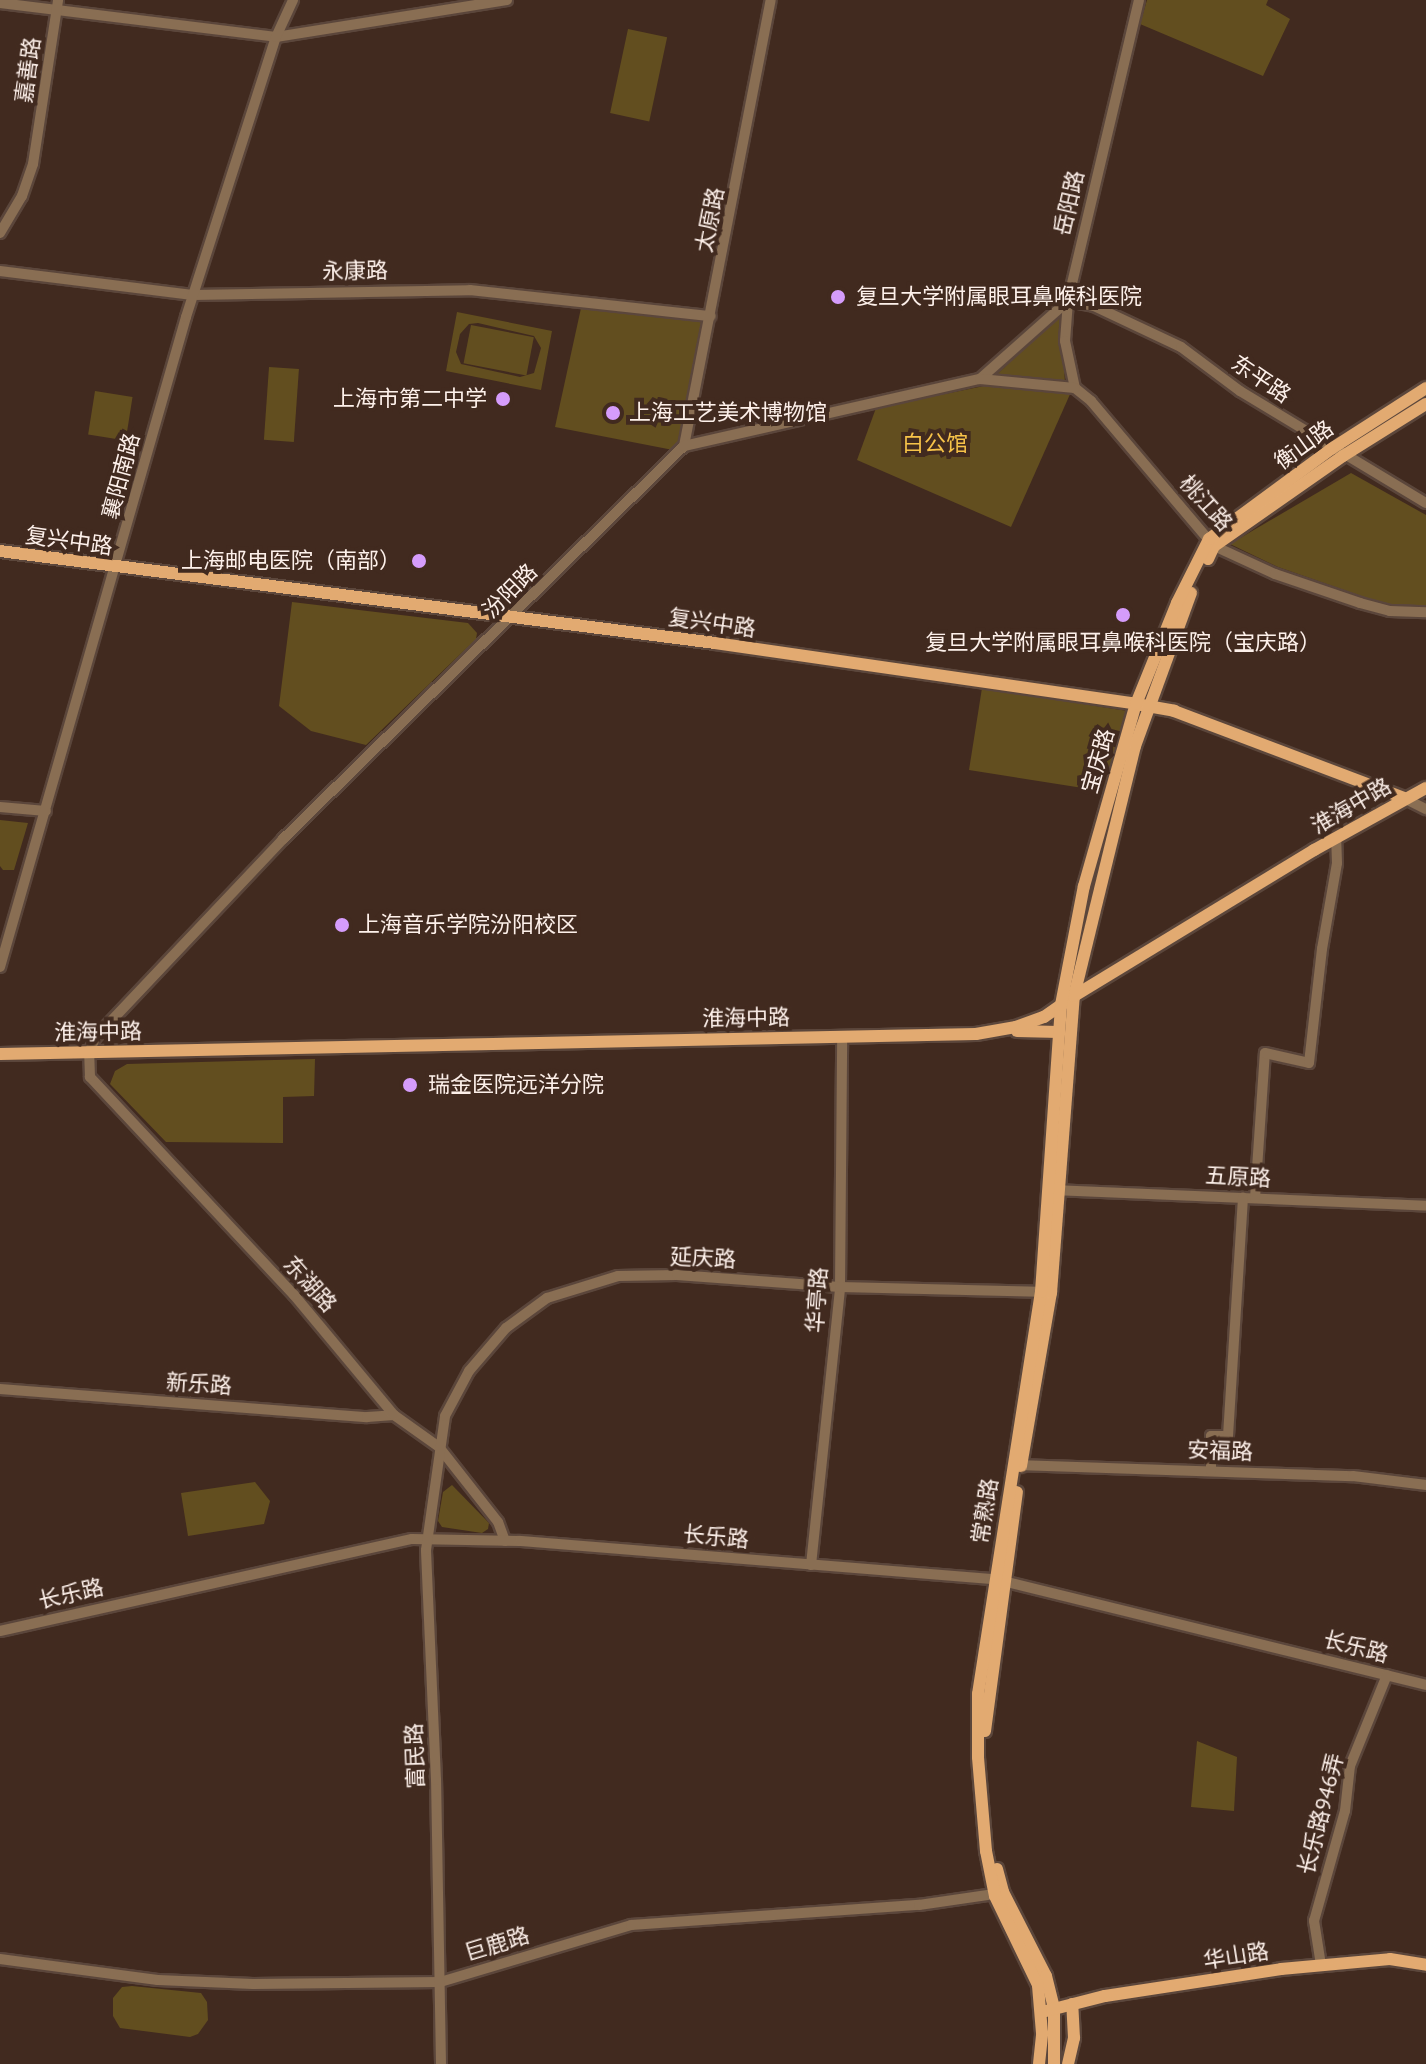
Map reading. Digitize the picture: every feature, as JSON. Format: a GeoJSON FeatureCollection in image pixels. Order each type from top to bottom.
{"type":"FeatureCollection","features":[{"type":"Feature","properties":{"kind":"main road","name":"衡山路"},"geometry":{"type":"LineString","coordinates":[[1212,543],[1426,388]]}},
{"type":"Feature","properties":{"kind":"main road","name":"衡山路"},"geometry":{"type":"LineString","coordinates":[[1337,452],[1426,404]]}},
{"type":"Feature","properties":{"kind":"main road","name":"宝庆路"},"geometry":{"type":"LineString","coordinates":[[1061,1005],[1084,886],[1143,705],[1212,543]]}},
{"type":"Feature","properties":{"kind":"main road","name":"复兴中路"},"geometry":{"type":"LineString","coordinates":[[0,551],[514,617],[1143,705],[1174,711],[1278,748],[1404,798]]}},
{"type":"Feature","properties":{"kind":"main road","name":"宝庆路"},"geometry":{"type":"LineString","coordinates":[[1074,996],[1143,705]]}},
{"type":"Feature","properties":{"kind":"main road","name":"淮海中路"},"geometry":{"type":"LineString","coordinates":[[0,1054],[998,1030],[1044,1017],[1336,838],[1426,788]]}},
{"type":"Feature","properties":{"kind":"main road","name":"常熟路"},"geometry":{"type":"LineString","coordinates":[[1053,1190],[1074,996]]}},
{"type":"Feature","properties":{"kind":"main road","name":"常熟路"},"geometry":{"type":"LineString","coordinates":[[1040,2014],[1033,1972],[999,1894],[981,1810],[978,1694],[1046,1292],[1061,1005]]}},
{"type":"Feature","properties":{"kind":"main road"},"geometry":{"type":"LineString","coordinates":[[998,1030],[1059,1032]]}},
{"type":"Feature","properties":{"kind":"main road","name":"常熟路"},"geometry":{"type":"LineString","coordinates":[[999,1580],[985,1738],[999,1894],[1046,1976],[1054,2008]]}},
{"type":"Feature","properties":{"kind":"main road","name":"常熟路"},"geometry":{"type":"LineString","coordinates":[[995,1857],[1000,1860],[1010,1891],[1051,1972],[1058,1998],[1054,2008]]}},
{"type":"Feature","properties":{"kind":"main road","name":"华山路"},"geometry":{"type":"LineString","coordinates":[[1040,2014],[1072,2004],[1321,1965],[1390,1959],[1426,1965]]}},
{"type":"Feature","properties":{"kind":"main road"},"geometry":{"type":"LineString","coordinates":[[1068,2064],[1074,2038],[1072,2004]]}},
{"type":"Feature","properties":{"kind":"main road"},"geometry":{"type":"LineString","coordinates":[[1054,2008],[1054,2064]]}},
{"type":"Feature","properties":{"kind":"main road"},"geometry":{"type":"LineString","coordinates":[[1039,2064],[1040,2014]]}},
{"type":"Feature","properties":{"kind":"street","name":"襄阳南路"},"geometry":{"type":"LineString","coordinates":[[0,967],[193,295],[276,37],[293,0]]}},
{"type":"Feature","properties":{"kind":"street"},"geometry":{"type":"LineString","coordinates":[[0,3],[58,4],[276,37],[507,0]]}},
{"type":"Feature","properties":{"kind":"street","name":"太原路"},"geometry":{"type":"LineString","coordinates":[[684,446],[771,0]]}},
{"type":"Feature","properties":{"kind":"street","name":"岳阳路"},"geometry":{"type":"LineString","coordinates":[[1068,301],[1139,0]]}},
{"type":"Feature","properties":{"kind":"street","name":"嘉善路"},"geometry":{"type":"LineString","coordinates":[[0,233],[22,196],[33,164],[58,4]]}},
{"type":"Feature","properties":{"kind":"street","name":"永康路"},"geometry":{"type":"LineString","coordinates":[[0,271],[193,295],[470,290],[711,316]]}},
{"type":"Feature","properties":{"kind":"street"},"geometry":{"type":"LineString","coordinates":[[980,379],[1068,301]]}},
{"type":"Feature","properties":{"kind":"street"},"geometry":{"type":"LineString","coordinates":[[684,446],[980,379],[1075,388],[1065,341],[1068,301]]}},
{"type":"Feature","properties":{"kind":"street","name":"东平路"},"geometry":{"type":"LineString","coordinates":[[1068,301],[1094,306],[1181,347],[1240,391],[1426,503]]}},
{"type":"Feature","properties":{"kind":"street","name":"桃江路"},"geometry":{"type":"LineString","coordinates":[[1075,388],[1091,401],[1212,543],[1275,574],[1360,603],[1390,611],[1426,612]]}},
{"type":"Feature","properties":{"kind":"street","name":"汾阳路"},"geometry":{"type":"LineString","coordinates":[[89,1053],[95,1038],[283,839],[514,617],[684,446]]}},
{"type":"Feature","properties":{"kind":"street"},"geometry":{"type":"LineString","coordinates":[[1404,798],[1426,809]]}},
{"type":"Feature","properties":{"kind":"street"},"geometry":{"type":"LineString","coordinates":[[0,807],[46,811]]}},
{"type":"Feature","properties":{"kind":"street"},"geometry":{"type":"LineString","coordinates":[[1211,1471],[1211,1436],[1228,1436],[1265,1053],[1309,1063],[1322,949],[1337,863],[1336,838]]}},
{"type":"Feature","properties":{"kind":"street","name":"华亭路"},"geometry":{"type":"LineString","coordinates":[[811,1565],[840,1287],[842,1036]]}},
{"type":"Feature","properties":{"kind":"street","name":"东湖路"},"geometry":{"type":"LineString","coordinates":[[89,1053],[90,1077],[294,1295],[394,1415],[439,1447],[498,1522],[505,1541]]}},
{"type":"Feature","properties":{"kind":"street","name":"五原路"},"geometry":{"type":"LineString","coordinates":[[1053,1190],[1426,1206]]}},
{"type":"Feature","properties":{"kind":"street","name":"延庆路"},"geometry":{"type":"LineString","coordinates":[[439,1447],[445,1416],[469,1371],[506,1328],[556,1294],[591,1283],[633,1276],[677,1275],[840,1287],[1046,1292]]}},
{"type":"Feature","properties":{"kind":"street","name":"新乐路"},"geometry":{"type":"LineString","coordinates":[[0,1389],[352,1416],[394,1415]]}},
{"type":"Feature","properties":{"kind":"street","name":"富民路"},"geometry":{"type":"LineString","coordinates":[[439,1447],[427,1539],[441,2064]]}},
{"type":"Feature","properties":{"kind":"street","name":"安福路"},"geometry":{"type":"LineString","coordinates":[[1017,1465],[1353,1476],[1426,1485]]}},
{"type":"Feature","properties":{"kind":"street","name":"长乐路"},"geometry":{"type":"LineString","coordinates":[[0,1631],[412,1539],[505,1541],[999,1580],[1426,1685]]}},
{"type":"Feature","properties":{"kind":"street","name":"长乐路946弄"},"geometry":{"type":"LineString","coordinates":[[1321,1965],[1314,1921],[1345,1811],[1350,1766],[1387,1675]]}},
{"type":"Feature","properties":{"kind":"street","name":"巨鹿路"},"geometry":{"type":"LineString","coordinates":[[0,1959],[158,1980],[253,1984],[440,1982],[631,1925],[919,1905],[999,1894]]}},
{"type":"Feature","properties":{"kind":"green space"},"geometry":{"type":"Polygon","coordinates":[[[1147,0],[1268,0],[1266,5],[1290,19],[1263,76],[1140,24],[1147,0]]]}},
{"type":"Feature","properties":{"kind":"green space"},"geometry":{"type":"Polygon","coordinates":[[[628,29],[667,37],[649,121],[610,113],[628,29]]]}},
{"type":"Feature","properties":{"kind":"green space"},"geometry":{"type":"Polygon","coordinates":[[[581,308],[706,322],[679,444],[673,450],[555,427],[581,308]]]}},
{"type":"Feature","properties":{"kind":"green space"},"geometry":{"type":"Polygon","coordinates":[[[457,312],[552,331],[541,390],[446,371],[457,312]],[[478,323],[469,324],[460,334],[456,352],[461,364],[520,377],[534,373],[541,348],[534,336],[478,323]]]}},
{"type":"Feature","properties":{"kind":"green space"},"geometry":{"type":"Polygon","coordinates":[[[1061,315],[1065,383],[995,376],[1061,315]]]}},
{"type":"Feature","properties":{"kind":"green space"},"geometry":{"type":"Polygon","coordinates":[[[471,325],[534,337],[526,375],[464,363],[471,325]]]}},
{"type":"Feature","properties":{"kind":"green space"},"geometry":{"type":"Polygon","coordinates":[[[269,367],[299,369],[294,442],[264,440],[269,367]]]}},
{"type":"Feature","properties":{"kind":"green space","name":"白公馆"},"geometry":{"type":"Polygon","coordinates":[[[984,386],[1071,392],[1011,527],[857,460],[876,408],[984,386]]]}},
{"type":"Feature","properties":{"kind":"green space"},"geometry":{"type":"Polygon","coordinates":[[[95,391],[133,397],[126,440],[88,434],[95,391]]]}},
{"type":"Feature","properties":{"kind":"green space"},"geometry":{"type":"Polygon","coordinates":[[[1351,473],[1426,515],[1426,607],[1387,605],[1278,567],[1230,544],[1351,473]]]}},
{"type":"Feature","properties":{"kind":"green space"},"geometry":{"type":"Polygon","coordinates":[[[292,602],[468,623],[477,633],[476,639],[366,745],[311,731],[279,706],[292,602]]]}},
{"type":"Feature","properties":{"kind":"green space"},"geometry":{"type":"Polygon","coordinates":[[[982,688],[1129,711],[1116,793],[969,770],[982,688]]]}},
{"type":"Feature","properties":{"kind":"green space"},"geometry":{"type":"Polygon","coordinates":[[[0,820],[28,823],[14,870],[3,870],[0,866],[0,820]]]}},
{"type":"Feature","properties":{"kind":"green space"},"geometry":{"type":"Polygon","coordinates":[[[315,1059],[314,1096],[283,1097],[283,1143],[166,1142],[110,1084],[115,1071],[127,1064],[315,1059]]]}},
{"type":"Feature","properties":{"kind":"green space"},"geometry":{"type":"Polygon","coordinates":[[[255,1482],[270,1501],[264,1524],[188,1536],[181,1493],[255,1482]]]}},
{"type":"Feature","properties":{"kind":"green space"},"geometry":{"type":"Polygon","coordinates":[[[452,1485],[489,1523],[488,1529],[482,1533],[442,1527],[438,1521],[443,1492],[452,1485]]]}},
{"type":"Feature","properties":{"kind":"green space"},"geometry":{"type":"Polygon","coordinates":[[[1197,1741],[1237,1757],[1234,1811],[1191,1807],[1197,1741]]]}},
{"type":"Feature","properties":{"kind":"green space"},"geometry":{"type":"Polygon","coordinates":[[[122,1987],[201,1993],[207,2002],[208,2020],[198,2034],[190,2037],[120,2028],[113,2016],[113,1998],[122,1987]]]}},
{"type":"Feature","properties":{"kind":"place","name":"复旦大学附属眼耳鼻喉科医院"},"geometry":{"type":"Point","coordinates":[838,297]}},
{"type":"Feature","properties":{"kind":"place","name":"上海市第二中学"},"geometry":{"type":"Point","coordinates":[503,399]}},
{"type":"Feature","properties":{"kind":"place","name":"上海工艺美术博物馆"},"geometry":{"type":"Point","coordinates":[613,413]}},
{"type":"Feature","properties":{"kind":"place","name":"上海邮电医院（南部）"},"geometry":{"type":"Point","coordinates":[419,561]}},
{"type":"Feature","properties":{"kind":"place","name":"复旦大学附属眼耳鼻喉科医院（宝庆路）"},"geometry":{"type":"Point","coordinates":[1123,615]}},
{"type":"Feature","properties":{"kind":"place","name":"上海音乐学院汾阳校区"},"geometry":{"type":"Point","coordinates":[342,925]}},
{"type":"Feature","properties":{"kind":"place","name":"瑞金医院远洋分院"},"geometry":{"type":"Point","coordinates":[410,1085]}}]}
